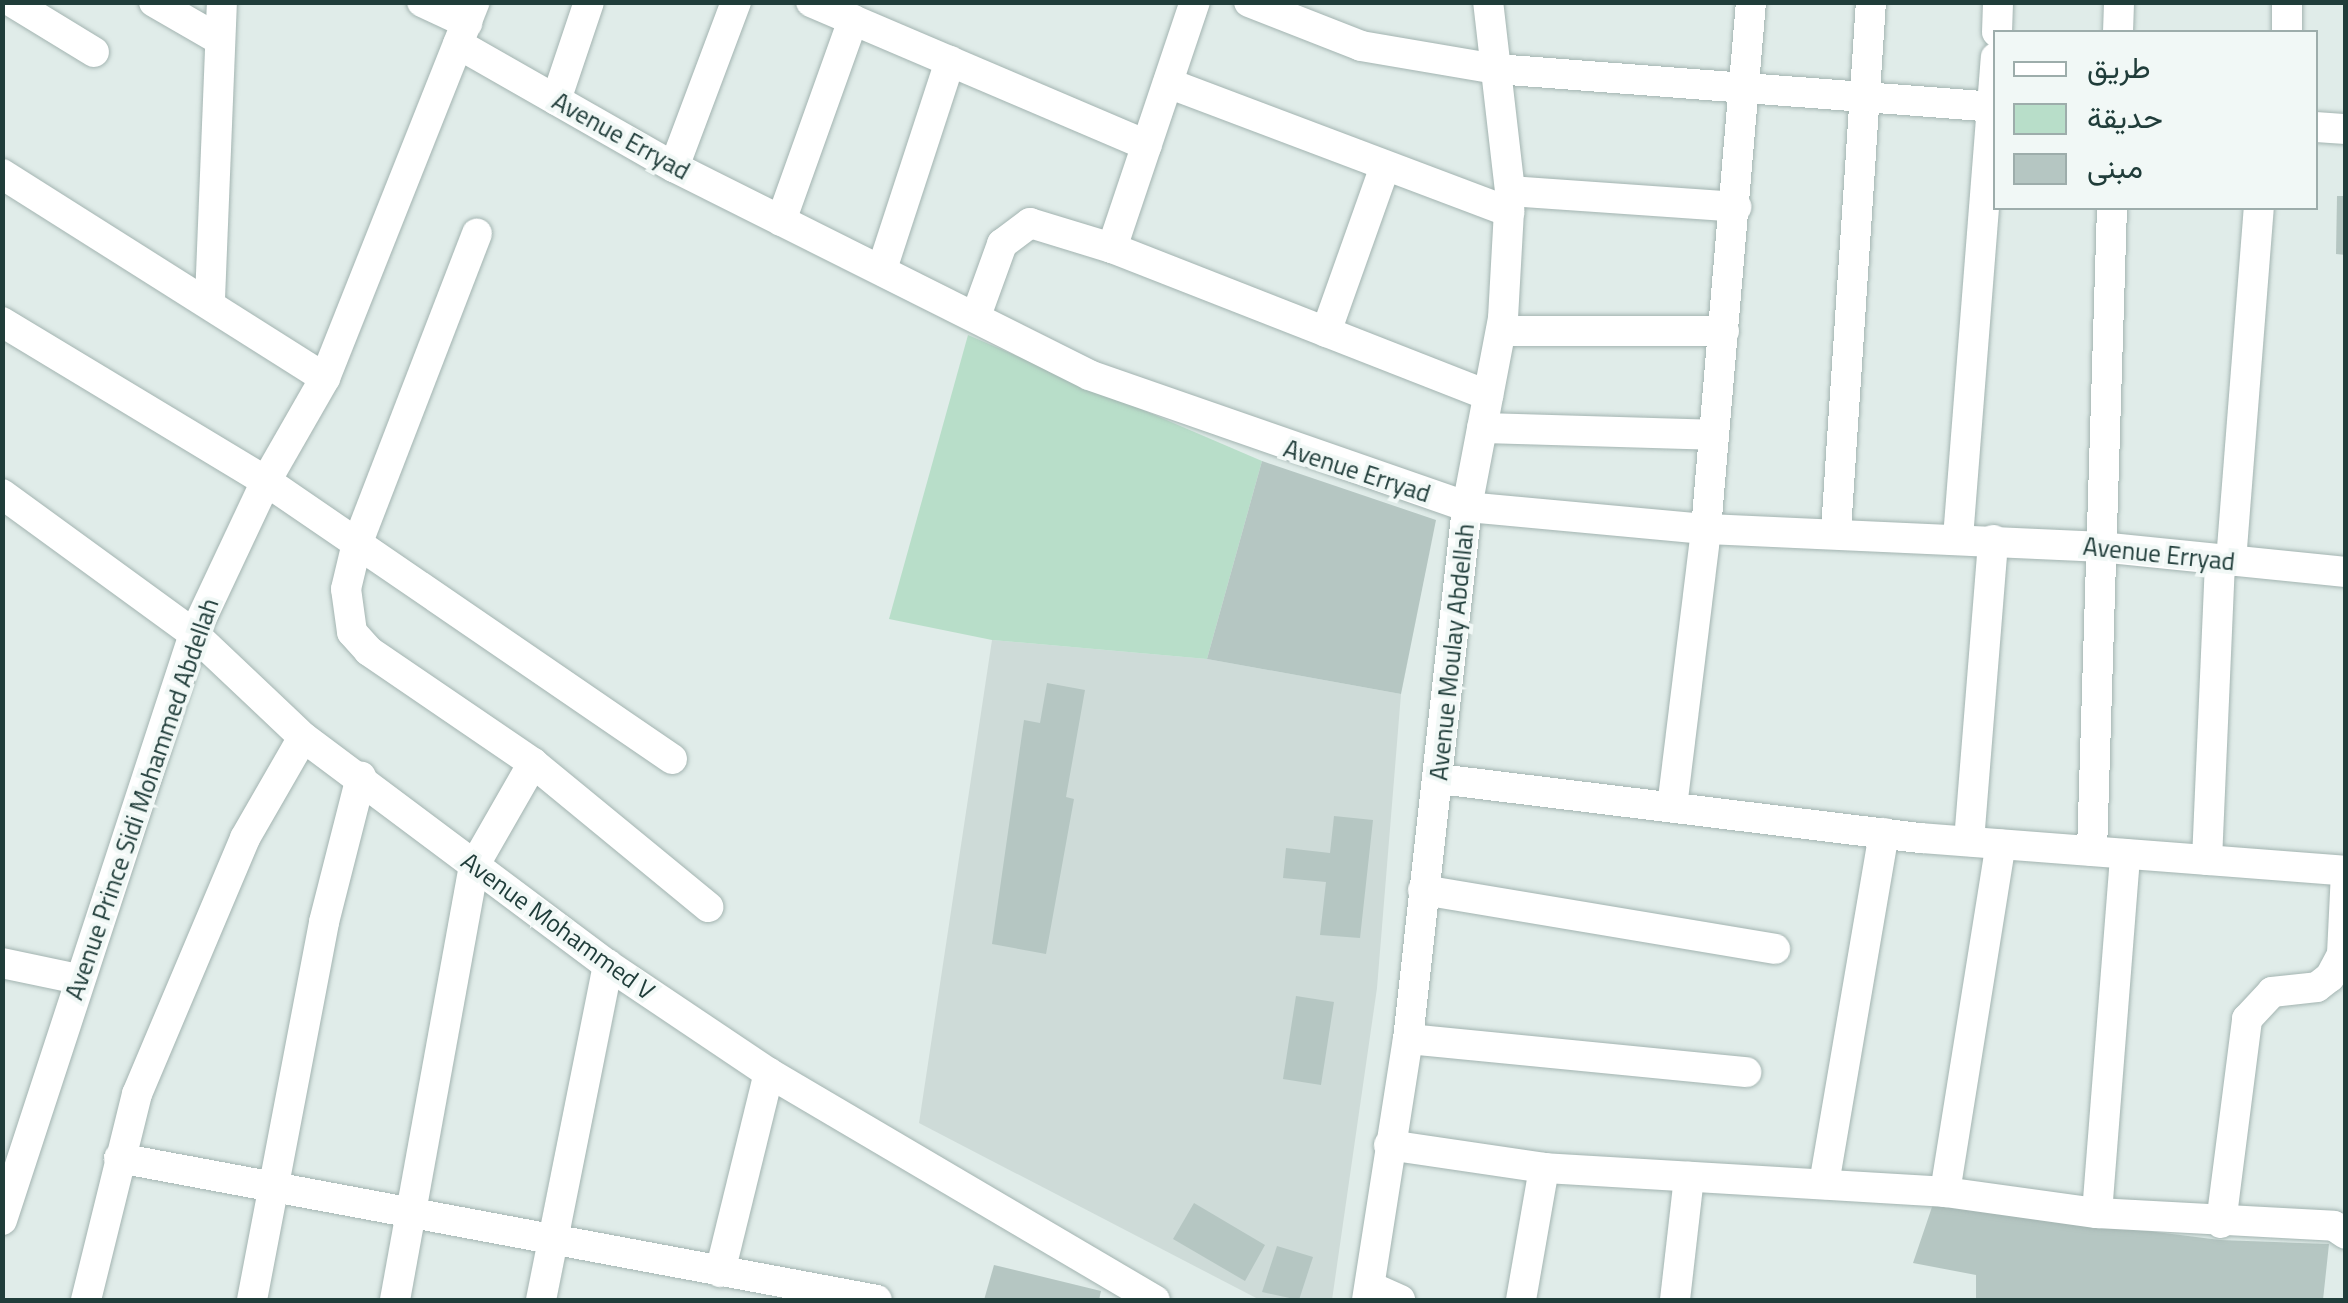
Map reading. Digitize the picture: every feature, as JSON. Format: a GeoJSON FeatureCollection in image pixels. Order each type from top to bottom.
{"type":"FeatureCollection","features":[{"type":"Feature","properties":{"kind":"street"},"geometry":{"type":"LineString","coordinates":[[12,2],[94,52]]}},
{"type":"Feature","properties":{"kind":"street"},"geometry":{"type":"LineString","coordinates":[[154,2],[220,40]]}},
{"type":"Feature","properties":{"kind":"street"},"geometry":{"type":"LineString","coordinates":[[210,300],[222,2]]}},
{"type":"Feature","properties":{"kind":"street","name":"Avenue Erryad"},"geometry":{"type":"LineString","coordinates":[[422,2],[467,23],[556,100],[674,168],[1089,375],[1466,507],[1706,529],[1836,530],[2100,547],[2346,572]]}},
{"type":"Feature","properties":{"kind":"street"},"geometry":{"type":"LineString","coordinates":[[556,100],[588,2]]}},
{"type":"Feature","properties":{"kind":"street"},"geometry":{"type":"LineString","coordinates":[[674,168],[736,2]]}},
{"type":"Feature","properties":{"kind":"street"},"geometry":{"type":"LineString","coordinates":[[811,2],[1147,146]]}},
{"type":"Feature","properties":{"kind":"street"},"geometry":{"type":"LineString","coordinates":[[1112,248],[1196,2]]}},
{"type":"Feature","properties":{"kind":"street"},"geometry":{"type":"LineString","coordinates":[[1248,2],[1307,13],[1361,46],[1496,69],[1861,100],[1993,107]]}},
{"type":"Feature","properties":{"kind":"street","name":"Avenue Moulay Abdellah"},"geometry":{"type":"LineString","coordinates":[[1369,1294],[1408,1038],[1466,507],[1501,331],[1509,202],[1488,2]]}},
{"type":"Feature","properties":{"kind":"street"},"geometry":{"type":"LineString","coordinates":[[1672,807],[1706,529],[1751,2]]}},
{"type":"Feature","properties":{"kind":"street"},"geometry":{"type":"LineString","coordinates":[[1836,530],[1870,2]]}},
{"type":"Feature","properties":{"kind":"street"},"geometry":{"type":"LineString","coordinates":[[1997,30],[1998,2]]}},
{"type":"Feature","properties":{"kind":"street"},"geometry":{"type":"LineString","coordinates":[[2118,30],[2119,2]]}},
{"type":"Feature","properties":{"kind":"street"},"geometry":{"type":"LineString","coordinates":[[2287,2],[2287,30]]}},
{"type":"Feature","properties":{"kind":"street"},"geometry":{"type":"LineString","coordinates":[[780,221],[853,20]]}},
{"type":"Feature","properties":{"kind":"street","name":"Avenue Prince Sidi Mohammed Abdellah"},"geometry":{"type":"LineString","coordinates":[[2,1220],[6,1182],[132,837],[194,634],[266,481],[325,378],[467,23]]}},
{"type":"Feature","properties":{"kind":"street"},"geometry":{"type":"LineString","coordinates":[[882,269],[950,61]]}},
{"type":"Feature","properties":{"kind":"street"},"geometry":{"type":"LineString","coordinates":[[1168,83],[1385,166],[1509,202],[1736,207]]}},
{"type":"Feature","properties":{"kind":"street"},"geometry":{"type":"LineString","coordinates":[[1958,538],[1993,119]]}},
{"type":"Feature","properties":{"kind":"street"},"geometry":{"type":"LineString","coordinates":[[2318,127],[2346,129]]}},
{"type":"Feature","properties":{"kind":"street"},"geometry":{"type":"LineString","coordinates":[[1326,332],[1385,166]]}},
{"type":"Feature","properties":{"kind":"street"},"geometry":{"type":"LineString","coordinates":[[2,174],[210,300],[325,378]]}},
{"type":"Feature","properties":{"kind":"street"},"geometry":{"type":"LineString","coordinates":[[2092,851],[2112,210]]}},
{"type":"Feature","properties":{"kind":"street"},"geometry":{"type":"LineString","coordinates":[[2206,860],[2226,560],[2259,210]]}},
{"type":"Feature","properties":{"kind":"street"},"geometry":{"type":"LineString","coordinates":[[976,316],[1002,244],[1019,226],[1030,223],[1112,248],[1488,396]]}},
{"type":"Feature","properties":{"kind":"street"},"geometry":{"type":"LineString","coordinates":[[477,234],[356,547],[346,589],[352,632],[532,763],[708,907]]}},
{"type":"Feature","properties":{"kind":"street"},"geometry":{"type":"LineString","coordinates":[[2,322],[266,481],[356,547],[672,758]]}},
{"type":"Feature","properties":{"kind":"street"},"geometry":{"type":"LineString","coordinates":[[1501,331],[1724,332]]}},
{"type":"Feature","properties":{"kind":"street"},"geometry":{"type":"LineString","coordinates":[[1482,428],[1714,435]]}},
{"type":"Feature","properties":{"kind":"street","name":"Avenue Mohammed V"},"geometry":{"type":"LineString","coordinates":[[2,494],[194,634],[303,736],[608,965],[768,1073],[1136,1295]]}},
{"type":"Feature","properties":{"kind":"street"},"geometry":{"type":"LineString","coordinates":[[1970,842],[1993,540]]}},
{"type":"Feature","properties":{"kind":"street"},"geometry":{"type":"LineString","coordinates":[[86,1300],[119,1158],[190,961],[245,838],[303,736]]}},
{"type":"Feature","properties":{"kind":"street"},"geometry":{"type":"LineString","coordinates":[[396,1300],[474,866],[532,763]]}},
{"type":"Feature","properties":{"kind":"street"},"geometry":{"type":"LineString","coordinates":[[252,1300],[324,922],[361,777]]}},
{"type":"Feature","properties":{"kind":"street"},"geometry":{"type":"LineString","coordinates":[[1439,778],[1970,842],[2346,871],[2338,966],[2317,987],[2260,998],[2247,1018],[2220,1223]]}},
{"type":"Feature","properties":{"kind":"street"},"geometry":{"type":"LineString","coordinates":[[1824,1184],[1884,833]]}},
{"type":"Feature","properties":{"kind":"street"},"geometry":{"type":"LineString","coordinates":[[1945,1192],[2000,844]]}},
{"type":"Feature","properties":{"kind":"street"},"geometry":{"type":"LineString","coordinates":[[2097,1213],[2124,854]]}},
{"type":"Feature","properties":{"kind":"street"},"geometry":{"type":"LineString","coordinates":[[1423,890],[1775,950]]}},
{"type":"Feature","properties":{"kind":"street"},"geometry":{"type":"LineString","coordinates":[[2,963],[78,979]]}},
{"type":"Feature","properties":{"kind":"street"},"geometry":{"type":"LineString","coordinates":[[541,1300],[608,965]]}},
{"type":"Feature","properties":{"kind":"street"},"geometry":{"type":"LineString","coordinates":[[1408,1038],[1746,1072]]}},
{"type":"Feature","properties":{"kind":"street"},"geometry":{"type":"LineString","coordinates":[[720,1272],[768,1073]]}},
{"type":"Feature","properties":{"kind":"street"},"geometry":{"type":"LineString","coordinates":[[1390,1144],[1544,1168],[1945,1192],[2097,1213],[2220,1223],[2334,1226],[2346,1234]]}},
{"type":"Feature","properties":{"kind":"street"},"geometry":{"type":"LineString","coordinates":[[119,1158],[553,1238],[811,1294],[877,1300]]}},
{"type":"Feature","properties":{"kind":"street"},"geometry":{"type":"LineString","coordinates":[[1520,1300],[1544,1168]]}},
{"type":"Feature","properties":{"kind":"street"},"geometry":{"type":"LineString","coordinates":[[1676,1300],[1689,1176]]}},
{"type":"Feature","properties":{"kind":"street"},"geometry":{"type":"LineString","coordinates":[[1369,1294],[1400,1300]]}},
{"type":"Feature","properties":{"kind":"shaded area"},"geometry":{"type":"Polygon","coordinates":[[[992,640],[1207,659],[1401,694],[1377,988],[1332,1300],[1260,1300],[919,1123],[992,640]]]}},
{"type":"Feature","properties":{"kind":"green space"},"geometry":{"type":"Polygon","coordinates":[[[968,335],[1262,461],[1207,659],[992,640],[889,619],[968,335]]]}},
{"type":"Feature","properties":{"kind":"building"},"geometry":{"type":"Polygon","coordinates":[[[2337,196],[2346,196],[2346,255],[2336,254],[2337,196]]]}},
{"type":"Feature","properties":{"kind":"building"},"geometry":{"type":"Polygon","coordinates":[[[1262,461],[1436,520],[1401,694],[1207,659],[1262,461]]]}},
{"type":"Feature","properties":{"kind":"building"},"geometry":{"type":"Polygon","coordinates":[[[1047,683],[1085,690],[1066,797],[1074,799],[1046,954],[992,944],[1024,720],[1040,723],[1047,683]]]}},
{"type":"Feature","properties":{"kind":"building"},"geometry":{"type":"Polygon","coordinates":[[[1334,816],[1373,820],[1360,938],[1320,935],[1326,882],[1283,878],[1286,848],[1330,853],[1334,816]]]}},
{"type":"Feature","properties":{"kind":"building"},"geometry":{"type":"Polygon","coordinates":[[[1296,996],[1334,1002],[1321,1085],[1283,1079],[1296,996]]]}},
{"type":"Feature","properties":{"kind":"building"},"geometry":{"type":"Polygon","coordinates":[[[1194,1203],[1265,1245],[1245,1281],[1173,1239],[1194,1203]]]}},
{"type":"Feature","properties":{"kind":"building"},"geometry":{"type":"Polygon","coordinates":[[[1933,1204],[2220,1240],[2329,1244],[2323,1300],[1976,1300],[1976,1275],[1913,1263],[1933,1204]]]}},
{"type":"Feature","properties":{"kind":"building"},"geometry":{"type":"Polygon","coordinates":[[[1277,1246],[1313,1257],[1299,1300],[1262,1292],[1277,1246]]]}},
{"type":"Feature","properties":{"kind":"building"},"geometry":{"type":"Polygon","coordinates":[[[994,1265],[1101,1291],[1099,1300],[984,1300],[994,1265]]]}}]}
